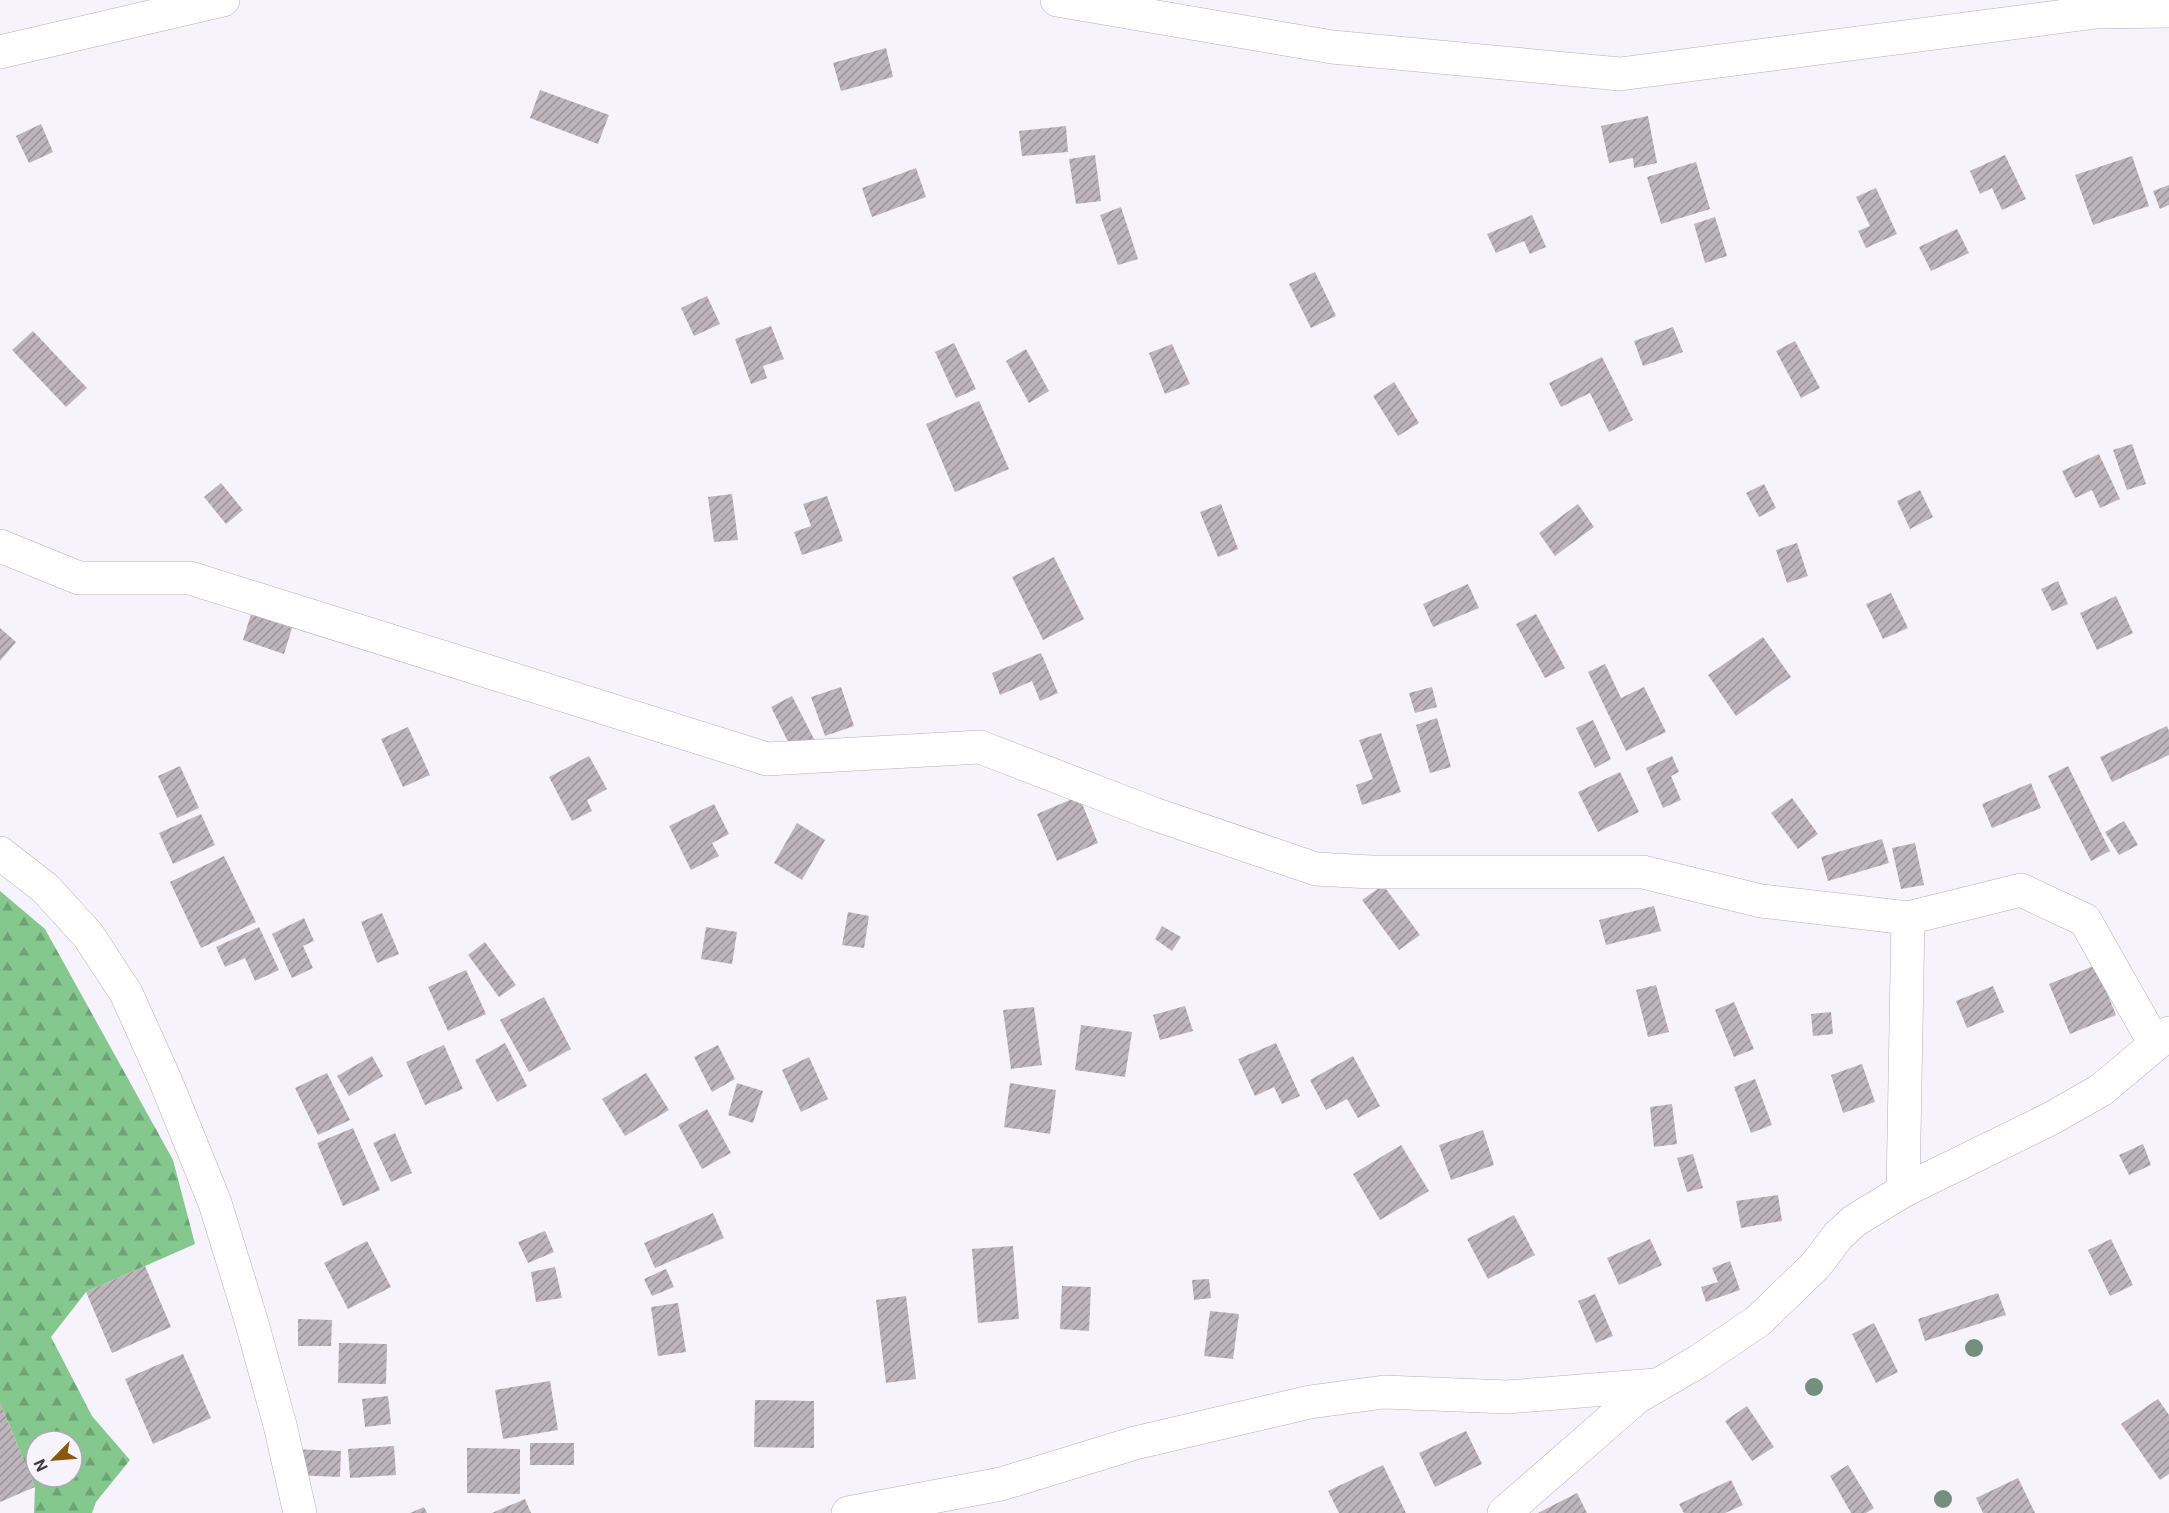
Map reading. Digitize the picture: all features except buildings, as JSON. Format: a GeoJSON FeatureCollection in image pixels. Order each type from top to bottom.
{"type":"FeatureCollection","features":[{"type":"Feature","properties":{"kind":"street"},"geometry":{"type":"LineString","coordinates":[[0,52],[223,0]]}},
{"type":"Feature","properties":{"kind":"street"},"geometry":{"type":"LineString","coordinates":[[1058,0],[1332,47],[1620,74],[2096,12],[2169,11]]}},
{"type":"Feature","properties":{"kind":"street"},"geometry":{"type":"LineString","coordinates":[[0,546],[79,578],[190,578],[767,759],[980,747],[1154,814],[1316,869],[1371,872],[1642,873],[1761,901],[1908,918],[2021,890],[2085,920],[2162,1039],[2101,1090],[2072,1107],[1902,1191],[1854,1221],[1838,1236],[1816,1265],[1758,1321],[1699,1361],[1637,1397],[1504,1513]]}},
{"type":"Feature","properties":{"kind":"street"},"geometry":{"type":"LineString","coordinates":[[0,853],[45,888],[88,935],[130,1003],[166,1082],[215,1203],[252,1320],[275,1404],[300,1513]]}},
{"type":"Feature","properties":{"kind":"street"},"geometry":{"type":"LineString","coordinates":[[1902,1191],[1908,918]]}},
{"type":"Feature","properties":{"kind":"street"},"geometry":{"type":"LineString","coordinates":[[849,1513],[1001,1484],[1134,1443],[1310,1402],[1384,1392],[1507,1397],[1657,1385]]}},
{"type":"Feature","properties":{"kind":"green space"},"geometry":{"type":"Polygon","coordinates":[[[0,891],[45,929],[173,1160],[195,1244],[86,1292],[51,1337],[92,1416],[130,1460],[96,1502],[92,1513],[34,1513],[35,1489],[84,1489],[84,1429],[24,1429],[24,1461],[0,1403],[0,891]]]}}]}
